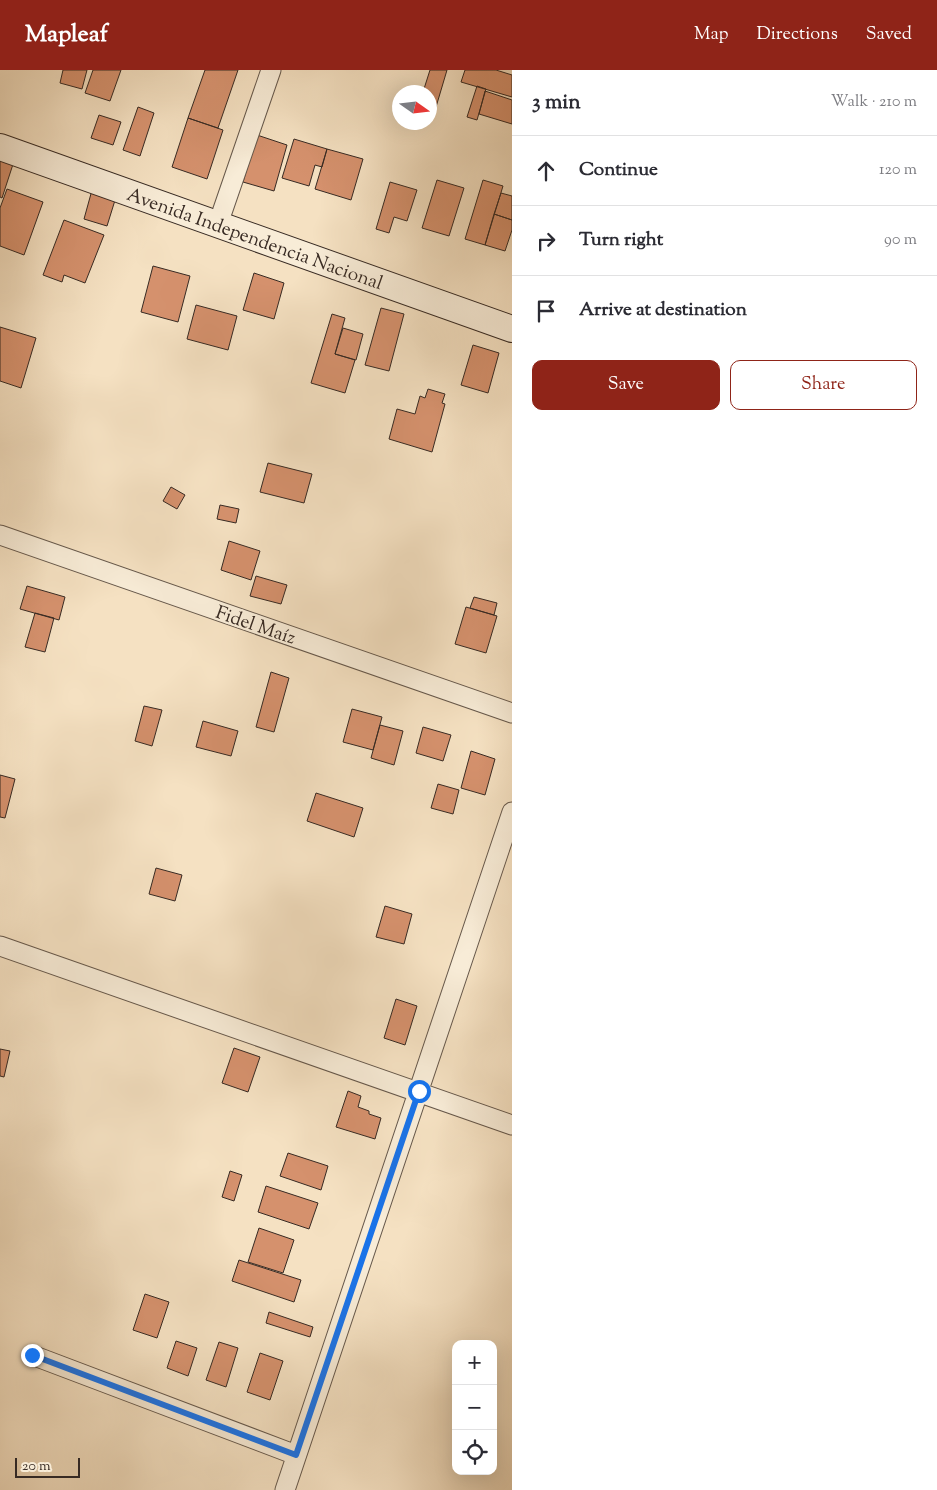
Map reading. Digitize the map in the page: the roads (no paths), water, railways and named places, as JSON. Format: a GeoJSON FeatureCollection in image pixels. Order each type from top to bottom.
{"type":"FeatureCollection","features":[{"type":"Feature","properties":{"kind":"main road","name":"Avenida Independencia Nacional"},"geometry":{"type":"LineString","coordinates":[[0,147],[512,329]]}},
{"type":"Feature","properties":{"kind":"street"},"geometry":{"type":"LineString","coordinates":[[218,224],[271,70]]}},
{"type":"Feature","properties":{"kind":"street","name":"Fidel Maíz"},"geometry":{"type":"LineString","coordinates":[[0,535],[512,713]]}},
{"type":"Feature","properties":{"kind":"street"},"geometry":{"type":"LineString","coordinates":[[285,1490],[512,812]]}},
{"type":"Feature","properties":{"kind":"street"},"geometry":{"type":"LineString","coordinates":[[0,946],[512,1125]]}},
{"type":"Feature","properties":{"kind":"street"},"geometry":{"type":"LineString","coordinates":[[32,1355],[296,1455]]}}]}
